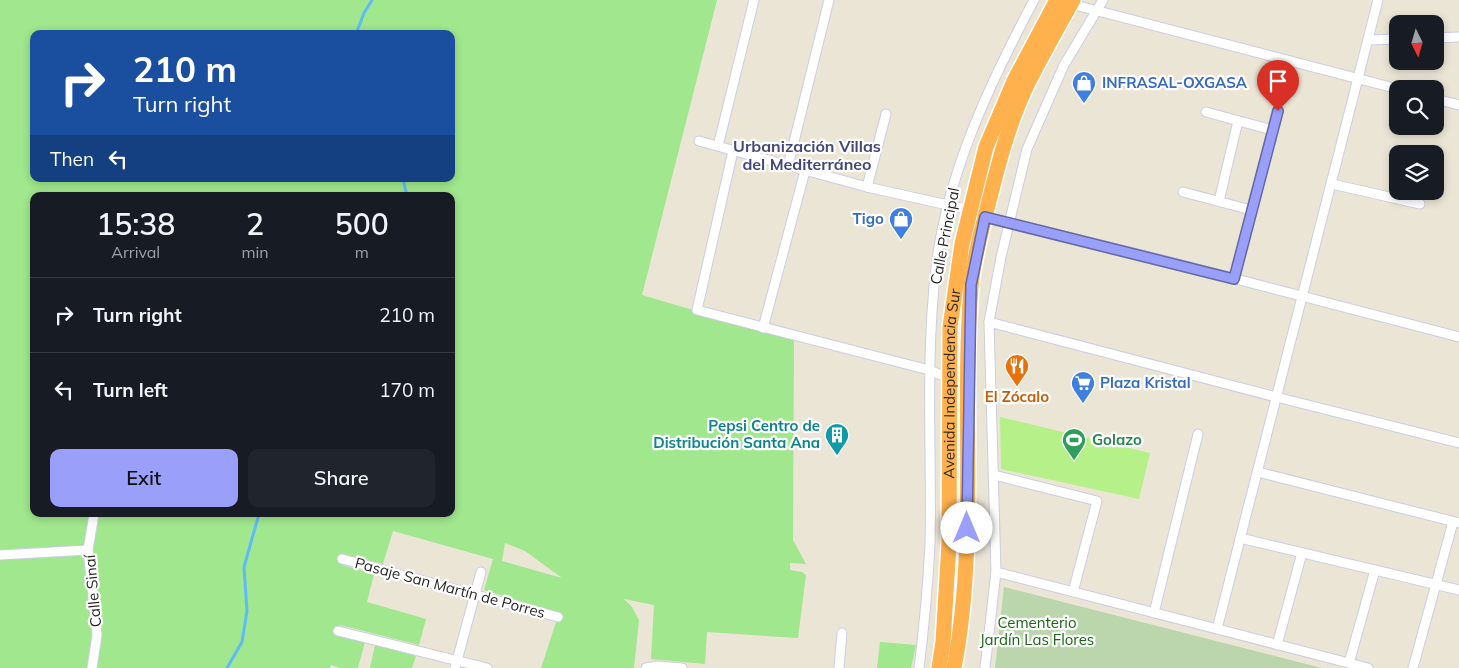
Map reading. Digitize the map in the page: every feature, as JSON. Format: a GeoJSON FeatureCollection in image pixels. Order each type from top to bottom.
{"type":"FeatureCollection","features":[{"type":"Feature","properties":{"kind":"highway","name":"Avenida Independencia Sur"},"geometry":{"type":"LineString","coordinates":[[939,668],[943,642],[949,544],[948,378],[952,305],[970,210],[986,147],[1015,79],[1067,1]]}},
{"type":"Feature","properties":{"kind":"highway","name":"Avenida Independencia Sur"},"geometry":{"type":"LineString","coordinates":[[954,668],[961,622],[967,528],[971,285],[998,162],[1027,84],[1067,1]]}},
{"type":"Feature","properties":{"kind":"street"},"geometry":{"type":"LineString","coordinates":[[718,146],[754,0]]}},
{"type":"Feature","properties":{"kind":"street"},"geometry":{"type":"LineString","coordinates":[[788,166],[828,0]]}},
{"type":"Feature","properties":{"kind":"street","name":"Calle Principal"},"geometry":{"type":"LineString","coordinates":[[919,668],[930,544],[929,370],[936,267],[948,206],[968,144],[995,73],[1034,0]]}},
{"type":"Feature","properties":{"kind":"street"},"geometry":{"type":"LineString","coordinates":[[985,668],[996,572],[989,322],[1008,223],[1027,149],[1064,64],[1103,0]]}},
{"type":"Feature","properties":{"kind":"street"},"geometry":{"type":"LineString","coordinates":[[1217,629],[1378,0]]}},
{"type":"Feature","properties":{"kind":"street"},"geometry":{"type":"LineString","coordinates":[[1067,1],[1097,11],[1389,87]]}},
{"type":"Feature","properties":{"kind":"street"},"geometry":{"type":"LineString","coordinates":[[1444,38],[1459,37]]}},
{"type":"Feature","properties":{"kind":"street"},"geometry":{"type":"LineString","coordinates":[[1368,40],[1389,39]]}},
{"type":"Feature","properties":{"kind":"street"},"geometry":{"type":"LineString","coordinates":[[1444,101],[1459,105]]}},
{"type":"Feature","properties":{"kind":"street"},"geometry":{"type":"LineString","coordinates":[[1234,279],[1278,111]]}},
{"type":"Feature","properties":{"kind":"street"},"geometry":{"type":"LineString","coordinates":[[1206,112],[1272,130]]}},
{"type":"Feature","properties":{"kind":"street"},"geometry":{"type":"LineString","coordinates":[[868,187],[886,114]]}},
{"type":"Feature","properties":{"kind":"street"},"geometry":{"type":"LineString","coordinates":[[1220,202],[1238,121]]}},
{"type":"Feature","properties":{"kind":"street"},"geometry":{"type":"LineString","coordinates":[[700,141],[805,171],[970,210]]}},
{"type":"Feature","properties":{"kind":"street"},"geometry":{"type":"LineString","coordinates":[[733,151],[697,310],[929,370],[948,378]]}},
{"type":"Feature","properties":{"kind":"street"},"geometry":{"type":"LineString","coordinates":[[763,328],[805,171]]}},
{"type":"Feature","properties":{"kind":"street"},"geometry":{"type":"LineString","coordinates":[[1332,184],[1420,204]]}},
{"type":"Feature","properties":{"kind":"street"},"geometry":{"type":"LineString","coordinates":[[1183,192],[1251,210]]}},
{"type":"Feature","properties":{"kind":"street"},"geometry":{"type":"LineString","coordinates":[[985,217],[1459,337]]}},
{"type":"Feature","properties":{"kind":"street"},"geometry":{"type":"LineString","coordinates":[[989,322],[1459,443]]}},
{"type":"Feature","properties":{"kind":"street"},"geometry":{"type":"LineString","coordinates":[[1154,612],[1198,434]]}},
{"type":"Feature","properties":{"kind":"street"},"geometry":{"type":"LineString","coordinates":[[1258,472],[1456,523],[1436,585],[1413,668]]}},
{"type":"Feature","properties":{"kind":"street"},"geometry":{"type":"LineString","coordinates":[[994,475],[1097,501],[1073,592]]}},
{"type":"Feature","properties":{"kind":"street","name":"Calle Sinaí"},"geometry":{"type":"LineString","coordinates":[[92,668],[97,635],[88,550],[94,517]]}},
{"type":"Feature","properties":{"kind":"street"},"geometry":{"type":"LineString","coordinates":[[1240,538],[1459,590]]}},
{"type":"Feature","properties":{"kind":"street"},"geometry":{"type":"LineString","coordinates":[[930,544],[949,544]]}},
{"type":"Feature","properties":{"kind":"street"},"geometry":{"type":"LineString","coordinates":[[0,555],[88,550]]}},
{"type":"Feature","properties":{"kind":"street"},"geometry":{"type":"LineString","coordinates":[[1277,644],[1302,552]]}},
{"type":"Feature","properties":{"kind":"street","name":"Pasaje San Martín de Porres"},"geometry":{"type":"LineString","coordinates":[[342,559],[475,593],[558,617]]}},
{"type":"Feature","properties":{"kind":"street"},"geometry":{"type":"LineString","coordinates":[[1349,663],[1375,570]]}},
{"type":"Feature","properties":{"kind":"street"},"geometry":{"type":"LineString","coordinates":[[456,664],[481,572]]}},
{"type":"Feature","properties":{"kind":"street"},"geometry":{"type":"LineString","coordinates":[[996,572],[1368,668]]}},
{"type":"Feature","properties":{"kind":"street"},"geometry":{"type":"LineString","coordinates":[[338,631],[456,664],[487,668]]}},
{"type":"Feature","properties":{"kind":"street"},"geometry":{"type":"LineString","coordinates":[[839,668],[842,633]]}},
{"type":"Feature","properties":{"kind":"street"},"geometry":{"type":"LineString","coordinates":[[646,668],[658,666],[682,668]]}},
{"type":"Feature","properties":{"kind":"green space"},"geometry":{"type":"Polygon","coordinates":[[[0,0],[717,0],[642,295],[794,340],[793,540],[806,564],[790,563],[790,570],[802,572],[806,575],[798,638],[707,632],[705,664],[651,659],[654,605],[624,599],[632,607],[639,620],[634,668],[541,668],[559,613],[484,590],[493,559],[393,531],[383,564],[347,555],[342,559],[342,565],[374,574],[367,602],[426,619],[419,645],[340,625],[337,635],[365,642],[358,668],[340,668],[331,665],[330,668],[0,668],[0,0]],[[505,543],[502,561],[562,578],[525,551],[505,543]]]}},
{"type":"Feature","properties":{"kind":"green space","name":"Golazo"},"geometry":{"type":"Polygon","coordinates":[[[1000,417],[1150,453],[1139,499],[1001,469],[1000,417]]]}},
{"type":"Feature","properties":{"kind":"green space","name":"Cementerio Jardín Las Flores"},"geometry":{"type":"Polygon","coordinates":[[[1004,587],[1322,668],[995,668],[1004,587]]]}},
{"type":"Feature","properties":{"kind":"green space"},"geometry":{"type":"Polygon","coordinates":[[[880,642],[916,645],[911,668],[877,668],[880,642]]]}},
{"type":"Feature","properties":{"kind":"green space"},"geometry":{"type":"Polygon","coordinates":[[[375,645],[416,656],[412,668],[370,668],[375,645]]]}},
{"type":"Feature","properties":{"kind":"waterway"},"geometry":{"type":"LineString","coordinates":[[358,30],[364,13],[372,0]]}},
{"type":"Feature","properties":{"kind":"waterway"},"geometry":{"type":"LineString","coordinates":[[404,182],[406,192]]}},
{"type":"Feature","properties":{"kind":"waterway"},"geometry":{"type":"LineString","coordinates":[[227,668],[242,642],[247,611],[244,567],[258,517]]}},
{"type":"Feature","properties":{"kind":"place","name":"INFRASAL-OXGASA"},"geometry":{"type":"Point","coordinates":[1084,104]}},
{"type":"Feature","properties":{"kind":"place","name":"Tigo"},"geometry":{"type":"Point","coordinates":[901,240]}},
{"type":"Feature","properties":{"kind":"place","name":"El Zócalo"},"geometry":{"type":"Point","coordinates":[1017,387]}},
{"type":"Feature","properties":{"kind":"place","name":"Plaza Kristal"},"geometry":{"type":"Point","coordinates":[1083,404]}},
{"type":"Feature","properties":{"kind":"place","name":"Pepsi Centro de Distribución Santa Ana"},"geometry":{"type":"Point","coordinates":[837,456]}},
{"type":"Feature","properties":{"kind":"place","name":"Golazo"},"geometry":{"type":"Point","coordinates":[1074,461]}},
{"type":"Feature","properties":{"kind":"district","name":"Urbanización Villas del Mediterráneo"},"geometry":{"type":"Point","coordinates":[807,155]}},
{"type":"Feature","properties":{"kind":"route"},"geometry":{"type":"LineString","coordinates":[[967,528],[967,408],[971,285],[977,247],[985,217],[1234,279],[1278,111]]}}]}
